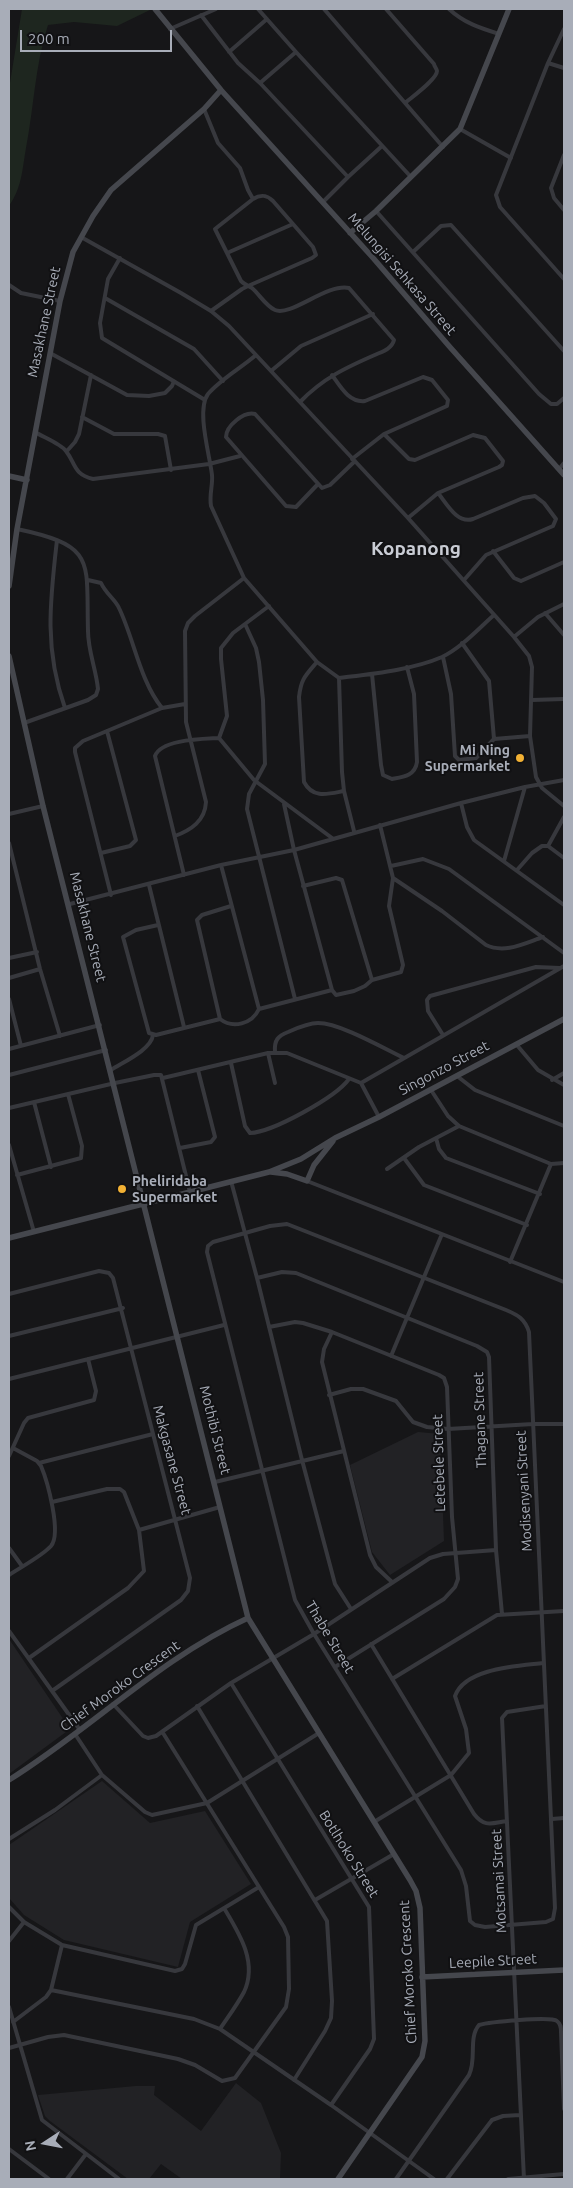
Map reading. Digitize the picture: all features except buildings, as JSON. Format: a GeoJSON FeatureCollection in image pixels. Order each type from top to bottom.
{"type":"FeatureCollection","features":[{"type":"Feature","properties":{"kind":"street","name":"Melungisi Sehkasa Street"},"geometry":{"type":"LineString","coordinates":[[155,9],[222,90],[564,475]]}},
{"type":"Feature","properties":{"kind":"street"},"geometry":{"type":"LineString","coordinates":[[170,29],[216,9]]}},
{"type":"Feature","properties":{"kind":"street"},"geometry":{"type":"LineString","coordinates":[[258,9],[411,177]]}},
{"type":"Feature","properties":{"kind":"street"},"geometry":{"type":"LineString","coordinates":[[324,9],[443,147]]}},
{"type":"Feature","properties":{"kind":"street"},"geometry":{"type":"LineString","coordinates":[[386,9],[434,64],[436,70],[434,77],[405,103]]}},
{"type":"Feature","properties":{"kind":"street"},"geometry":{"type":"LineString","coordinates":[[449,9],[471,25],[499,34]]}},
{"type":"Feature","properties":{"kind":"street"},"geometry":{"type":"LineString","coordinates":[[350,233],[376,211],[460,130],[509,9]]}},
{"type":"Feature","properties":{"kind":"street"},"geometry":{"type":"LineString","coordinates":[[201,15],[247,72],[260,83],[348,177]]}},
{"type":"Feature","properties":{"kind":"street"},"geometry":{"type":"LineString","coordinates":[[229,52],[267,19]]}},
{"type":"Feature","properties":{"kind":"street"},"geometry":{"type":"LineString","coordinates":[[564,29],[548,63],[496,192],[498,202],[517,228],[564,279]]}},
{"type":"Feature","properties":{"kind":"street"},"geometry":{"type":"LineString","coordinates":[[260,83],[296,52]]}},
{"type":"Feature","properties":{"kind":"street"},"geometry":{"type":"LineString","coordinates":[[548,63],[564,68]]}},
{"type":"Feature","properties":{"kind":"street","name":"Masakhane Street"},"geometry":{"type":"LineString","coordinates":[[9,586],[17,529],[68,266],[81,237],[102,200],[111,190],[204,110],[222,90]]}},
{"type":"Feature","properties":{"kind":"street"},"geometry":{"type":"LineString","coordinates":[[204,110],[218,143],[240,168],[253,199]]}},
{"type":"Feature","properties":{"kind":"street"},"geometry":{"type":"LineString","coordinates":[[460,130],[511,158]]}},
{"type":"Feature","properties":{"kind":"street"},"geometry":{"type":"LineString","coordinates":[[323,202],[382,146]]}},
{"type":"Feature","properties":{"kind":"street"},"geometry":{"type":"LineString","coordinates":[[564,155],[551,188],[554,198],[564,210]]}},
{"type":"Feature","properties":{"kind":"street"},"geometry":{"type":"LineString","coordinates":[[211,310],[248,286],[315,256],[315,250],[269,198],[260,196],[253,199],[215,230],[241,281],[248,286],[273,309],[279,311],[286,310],[332,290],[346,287],[353,291],[394,339],[394,343],[382,352],[323,380],[300,402]]}},
{"type":"Feature","properties":{"kind":"street"},"geometry":{"type":"LineString","coordinates":[[376,211],[539,394],[551,404],[557,404],[564,398]]}},
{"type":"Feature","properties":{"kind":"street"},"geometry":{"type":"LineString","coordinates":[[226,253],[293,224]]}},
{"type":"Feature","properties":{"kind":"street"},"geometry":{"type":"LineString","coordinates":[[414,252],[441,226],[450,225],[564,351]]}},
{"type":"Feature","properties":{"kind":"street"},"geometry":{"type":"LineString","coordinates":[[81,237],[211,310],[230,326],[408,518],[514,637],[531,661],[532,700],[530,736],[539,784],[564,806]]}},
{"type":"Feature","properties":{"kind":"street"},"geometry":{"type":"LineString","coordinates":[[120,258],[108,279],[100,323],[100,334],[104,342],[205,400]]}},
{"type":"Feature","properties":{"kind":"street"},"geometry":{"type":"LineString","coordinates":[[9,285],[21,293],[60,300]]}},
{"type":"Feature","properties":{"kind":"street"},"geometry":{"type":"LineString","coordinates":[[105,298],[194,349],[223,381]]}},
{"type":"Feature","properties":{"kind":"street"},"geometry":{"type":"LineString","coordinates":[[272,371],[301,346],[373,314]]}},
{"type":"Feature","properties":{"kind":"street"},"geometry":{"type":"LineString","coordinates":[[50,354],[91,375],[116,391],[133,396],[165,393],[174,381]]}},
{"type":"Feature","properties":{"kind":"street"},"geometry":{"type":"LineString","coordinates":[[256,354],[223,381],[205,400],[204,420],[209,464],[212,473],[209,492],[211,506],[244,578],[317,662],[339,678],[407,667],[443,657],[494,615]]}},
{"type":"Feature","properties":{"kind":"street"},"geometry":{"type":"LineString","coordinates":[[67,451],[77,438],[91,375]]}},
{"type":"Feature","properties":{"kind":"street"},"geometry":{"type":"LineString","coordinates":[[318,484],[296,507],[286,506],[240,456],[226,437],[226,433],[244,415],[252,413],[322,488],[328,487],[353,460],[384,434],[448,406],[449,403],[447,397],[430,378],[423,377],[365,401],[358,402],[348,395],[332,375]]}},
{"type":"Feature","properties":{"kind":"street"},"geometry":{"type":"LineString","coordinates":[[82,417],[118,435],[158,434],[165,436],[171,470]]}},
{"type":"Feature","properties":{"kind":"street"},"geometry":{"type":"LineString","coordinates":[[35,432],[67,451],[76,470],[92,479],[171,470],[209,464],[240,456]]}},
{"type":"Feature","properties":{"kind":"street"},"geometry":{"type":"LineString","coordinates":[[384,434],[409,459],[415,460],[473,435],[481,436],[485,438],[503,461],[499,467],[438,493],[408,518]]}},
{"type":"Feature","properties":{"kind":"street"},"geometry":{"type":"LineString","coordinates":[[559,469],[564,463]]}},
{"type":"Feature","properties":{"kind":"street"},"geometry":{"type":"LineString","coordinates":[[9,476],[27,480]]}},
{"type":"Feature","properties":{"kind":"street"},"geometry":{"type":"LineString","coordinates":[[438,493],[454,513],[465,520],[470,520],[531,496],[540,498],[554,516],[556,522],[554,526],[493,551],[484,557],[464,580]]}},
{"type":"Feature","properties":{"kind":"street"},"geometry":{"type":"LineString","coordinates":[[17,529],[57,540],[81,555],[88,580],[88,634],[98,693],[88,700],[24,723]]}},
{"type":"Feature","properties":{"kind":"street"},"geometry":{"type":"LineString","coordinates":[[57,540],[49,603],[51,652],[56,682],[65,708]]}},
{"type":"Feature","properties":{"kind":"street"},"geometry":{"type":"LineString","coordinates":[[493,551],[514,578],[520,581],[564,562]]}},
{"type":"Feature","properties":{"kind":"street"},"geometry":{"type":"LineString","coordinates":[[175,836],[194,827],[206,805],[206,797],[186,722],[184,646],[186,627],[195,616],[244,578]]}},
{"type":"Feature","properties":{"kind":"street"},"geometry":{"type":"LineString","coordinates":[[88,580],[101,583],[107,594],[118,606],[148,685],[162,708]]}},
{"type":"Feature","properties":{"kind":"street"},"geometry":{"type":"LineString","coordinates":[[514,637],[545,613],[564,604]]}},
{"type":"Feature","properties":{"kind":"street"},"geometry":{"type":"LineString","coordinates":[[219,738],[227,716],[221,659],[222,648],[226,639],[269,606]]}},
{"type":"Feature","properties":{"kind":"street"},"geometry":{"type":"LineString","coordinates":[[545,613],[564,635]]}},
{"type":"Feature","properties":{"kind":"street"},"geometry":{"type":"LineString","coordinates":[[244,624],[256,648],[263,700],[265,764],[254,780],[248,797],[247,809],[296,999]]}},
{"type":"Feature","properties":{"kind":"street"},"geometry":{"type":"LineString","coordinates":[[462,643],[489,681],[494,739]]}},
{"type":"Feature","properties":{"kind":"street","name":"Masakhane Street"},"geometry":{"type":"LineString","coordinates":[[9,656],[43,806],[70,904],[144,1203]]}},
{"type":"Feature","properties":{"kind":"street"},"geometry":{"type":"LineString","coordinates":[[443,657],[451,694],[456,758],[462,761],[476,758],[494,739],[530,736]]}},
{"type":"Feature","properties":{"kind":"street"},"geometry":{"type":"LineString","coordinates":[[317,662],[300,684],[299,697],[304,782],[308,788],[318,795],[344,791]]}},
{"type":"Feature","properties":{"kind":"street"},"geometry":{"type":"LineString","coordinates":[[372,674],[383,775],[392,779],[410,774],[415,770],[417,762],[414,694],[407,667]]}},
{"type":"Feature","properties":{"kind":"street"},"geometry":{"type":"LineString","coordinates":[[339,678],[344,791],[354,831]]}},
{"type":"Feature","properties":{"kind":"street"},"geometry":{"type":"LineString","coordinates":[[532,700],[564,699]]}},
{"type":"Feature","properties":{"kind":"street"},"geometry":{"type":"LineString","coordinates":[[111,894],[75,750],[82,741],[162,708],[186,704]]}},
{"type":"Feature","properties":{"kind":"street"},"geometry":{"type":"LineString","coordinates":[[102,853],[130,846],[136,840],[107,731]]}},
{"type":"Feature","properties":{"kind":"street"},"geometry":{"type":"LineString","coordinates":[[184,874],[155,756],[158,751],[168,745],[190,740],[219,738]]}},
{"type":"Feature","properties":{"kind":"street"},"geometry":{"type":"LineString","coordinates":[[219,738],[254,780],[332,838]]}},
{"type":"Feature","properties":{"kind":"street"},"geometry":{"type":"LineString","coordinates":[[70,904],[149,885],[184,874],[294,850],[354,831],[460,803],[564,780]]}},
{"type":"Feature","properties":{"kind":"street"},"geometry":{"type":"LineString","coordinates":[[504,860],[526,787]]}},
{"type":"Feature","properties":{"kind":"street"},"geometry":{"type":"LineString","coordinates":[[460,803],[471,835],[484,848],[504,860],[564,905]]}},
{"type":"Feature","properties":{"kind":"street"},"geometry":{"type":"LineString","coordinates":[[284,804],[303,886],[332,990],[336,995],[365,986],[372,980],[399,973],[402,968],[389,906],[393,878],[380,825]]}},
{"type":"Feature","properties":{"kind":"street"},"geometry":{"type":"LineString","coordinates":[[9,814],[43,806]]}},
{"type":"Feature","properties":{"kind":"street"},"geometry":{"type":"LineString","coordinates":[[548,846],[564,817]]}},
{"type":"Feature","properties":{"kind":"street"},"geometry":{"type":"LineString","coordinates":[[9,843],[40,969],[60,1036]]}},
{"type":"Feature","properties":{"kind":"street"},"geometry":{"type":"LineString","coordinates":[[517,870],[540,846],[548,846],[564,858]]}},
{"type":"Feature","properties":{"kind":"street"},"geometry":{"type":"LineString","coordinates":[[391,866],[423,859],[449,869],[564,953]]}},
{"type":"Feature","properties":{"kind":"street"},"geometry":{"type":"LineString","coordinates":[[222,865],[259,1009]]}},
{"type":"Feature","properties":{"kind":"street"},"geometry":{"type":"LineString","coordinates":[[303,886],[336,878],[344,882],[372,980]]}},
{"type":"Feature","properties":{"kind":"street"},"geometry":{"type":"LineString","coordinates":[[393,878],[493,948],[512,947],[543,937]]}},
{"type":"Feature","properties":{"kind":"street"},"geometry":{"type":"LineString","coordinates":[[149,885],[184,1027]]}},
{"type":"Feature","properties":{"kind":"street"},"geometry":{"type":"LineString","coordinates":[[220,1019],[197,920],[202,915],[231,906]]}},
{"type":"Feature","properties":{"kind":"street"},"geometry":{"type":"LineString","coordinates":[[158,925],[136,930],[123,937],[146,1028],[153,1035],[220,1019],[228,1024],[241,1024],[252,1019],[259,1009],[332,990]]}},
{"type":"Feature","properties":{"kind":"street"},"geometry":{"type":"LineString","coordinates":[[9,958],[36,952]]}},
{"type":"Feature","properties":{"kind":"street"},"geometry":{"type":"LineString","coordinates":[[443,1035],[427,1006],[430,996],[536,966],[562,967]]}},
{"type":"Feature","properties":{"kind":"street"},"geometry":{"type":"LineString","coordinates":[[361,1082],[562,967]]}},
{"type":"Feature","properties":{"kind":"street"},"geometry":{"type":"LineString","coordinates":[[9,978],[40,969]]}},
{"type":"Feature","properties":{"kind":"street"},"geometry":{"type":"LineString","coordinates":[[9,1000],[21,1046]]}},
{"type":"Feature","properties":{"kind":"street","name":"Singonzo Street"},"geometry":{"type":"LineString","coordinates":[[9,1238],[269,1172],[301,1159],[335,1138],[431,1090],[564,1019]]}},
{"type":"Feature","properties":{"kind":"street"},"geometry":{"type":"LineString","coordinates":[[275,1052],[275,1041],[278,1036],[309,1024],[319,1023],[348,1032],[404,1058]]}},
{"type":"Feature","properties":{"kind":"street"},"geometry":{"type":"LineString","coordinates":[[9,1049],[100,1025]]}},
{"type":"Feature","properties":{"kind":"street"},"geometry":{"type":"LineString","coordinates":[[111,1070],[146,1048],[153,1035]]}},
{"type":"Feature","properties":{"kind":"street"},"geometry":{"type":"LineString","coordinates":[[516,1044],[538,1070],[552,1080],[564,1085]]}},
{"type":"Feature","properties":{"kind":"street"},"geometry":{"type":"LineString","coordinates":[[9,1075],[106,1050]]}},
{"type":"Feature","properties":{"kind":"street"},"geometry":{"type":"LineString","coordinates":[[268,1052],[275,1083]]}},
{"type":"Feature","properties":{"kind":"street"},"geometry":{"type":"LineString","coordinates":[[162,1078],[231,1063],[268,1052],[287,1053],[361,1082],[379,1117]]}},
{"type":"Feature","properties":{"kind":"street"},"geometry":{"type":"LineString","coordinates":[[231,1063],[245,1126],[250,1133],[282,1123],[340,1089],[349,1078]]}},
{"type":"Feature","properties":{"kind":"street"},"geometry":{"type":"LineString","coordinates":[[180,1148],[211,1142],[215,1137],[198,1070]]}},
{"type":"Feature","properties":{"kind":"street"},"geometry":{"type":"LineString","coordinates":[[552,1080],[564,1073]]}},
{"type":"Feature","properties":{"kind":"street"},"geometry":{"type":"LineString","coordinates":[[9,1108],[115,1083],[159,1075],[162,1078],[190,1192]]}},
{"type":"Feature","properties":{"kind":"street"},"geometry":{"type":"LineString","coordinates":[[457,1076],[475,1090],[564,1126]]}},
{"type":"Feature","properties":{"kind":"street"},"geometry":{"type":"LineString","coordinates":[[431,1090],[448,1116],[459,1126],[551,1164],[564,1163]]}},
{"type":"Feature","properties":{"kind":"street"},"geometry":{"type":"LineString","coordinates":[[17,1175],[76,1160],[82,1155],[68,1094]]}},
{"type":"Feature","properties":{"kind":"street"},"geometry":{"type":"LineString","coordinates":[[34,1102],[51,1166]]}},
{"type":"Feature","properties":{"kind":"street"},"geometry":{"type":"LineString","coordinates":[[387,1169],[459,1126]]}},
{"type":"Feature","properties":{"kind":"street","name":"Singonzo Street"},"geometry":{"type":"LineString","coordinates":[[269,1172],[287,1174],[307,1182],[314,1166],[335,1138]]}},
{"type":"Feature","properties":{"kind":"street"},"geometry":{"type":"LineString","coordinates":[[436,1138],[439,1149],[446,1158],[540,1194]]}},
{"type":"Feature","properties":{"kind":"street"},"geometry":{"type":"LineString","coordinates":[[9,1145],[34,1232]]}},
{"type":"Feature","properties":{"kind":"street"},"geometry":{"type":"LineString","coordinates":[[404,1158],[424,1185],[527,1225]]}},
{"type":"Feature","properties":{"kind":"street"},"geometry":{"type":"LineString","coordinates":[[510,1262],[551,1164]]}},
{"type":"Feature","properties":{"kind":"street"},"geometry":{"type":"LineString","coordinates":[[231,1181],[258,1278],[302,1460],[335,1584],[351,1609]]}},
{"type":"Feature","properties":{"kind":"street"},"geometry":{"type":"LineString","coordinates":[[307,1182],[564,1282]]}},
{"type":"Feature","properties":{"kind":"street","name":"Mothibi Street"},"geometry":{"type":"LineString","coordinates":[[144,1203],[248,1618],[272,1658]]}},
{"type":"Feature","properties":{"kind":"street","name":"Modisenyani Street"},"geometry":{"type":"LineString","coordinates":[[245,1234],[270,1226],[287,1224],[506,1310],[523,1320],[529,1332],[555,1908],[553,1919],[546,1922],[513,1925]]}},
{"type":"Feature","properties":{"kind":"street","name":"Thabe Street"},"geometry":{"type":"LineString","coordinates":[[245,1234],[213,1242],[208,1246],[207,1252],[295,1600],[314,1634],[461,1870],[466,1886],[470,1921],[478,1926],[513,1925]]}},
{"type":"Feature","properties":{"kind":"street"},"geometry":{"type":"LineString","coordinates":[[391,1356],[442,1234]]}},
{"type":"Feature","properties":{"kind":"street","name":"Makgasane Street"},"geometry":{"type":"LineString","coordinates":[[9,1294],[103,1271],[109,1273],[115,1281],[190,1578],[190,1587],[186,1595],[52,1690]]}},
{"type":"Feature","properties":{"kind":"street","name":"Thagane Street"},"geometry":{"type":"LineString","coordinates":[[258,1278],[291,1272],[407,1317],[487,1352],[489,1357],[496,1550],[502,1614]]}},
{"type":"Feature","properties":{"kind":"street"},"geometry":{"type":"LineString","coordinates":[[9,1336],[123,1308]]}},
{"type":"Feature","properties":{"kind":"street","name":"Letebele Street"},"geometry":{"type":"LineString","coordinates":[[269,1327],[298,1322],[332,1332],[444,1378],[448,1393],[448,1430],[458,1579],[453,1591],[444,1600],[335,1667]]}},
{"type":"Feature","properties":{"kind":"street"},"geometry":{"type":"LineString","coordinates":[[9,1379],[224,1325]]}},
{"type":"Feature","properties":{"kind":"street"},"geometry":{"type":"LineString","coordinates":[[332,1332],[322,1356],[329,1395],[370,1555],[376,1567],[392,1582]]}},
{"type":"Feature","properties":{"kind":"street"},"geometry":{"type":"LineString","coordinates":[[9,1456],[28,1418],[94,1400],[96,1391],[88,1359]]}},
{"type":"Feature","properties":{"kind":"street"},"geometry":{"type":"LineString","coordinates":[[329,1395],[351,1389],[363,1389],[398,1403],[413,1422],[420,1426],[448,1430],[491,1426],[564,1424]]}},
{"type":"Feature","properties":{"kind":"street"},"geometry":{"type":"LineString","coordinates":[[39,1463],[153,1434]]}},
{"type":"Feature","properties":{"kind":"street"},"geometry":{"type":"LineString","coordinates":[[9,1575],[52,1544],[52,1502],[46,1480],[39,1463],[13,1448]]}},
{"type":"Feature","properties":{"kind":"street"},"geometry":{"type":"LineString","coordinates":[[215,1482],[344,1451]]}},
{"type":"Feature","properties":{"kind":"street"},"geometry":{"type":"LineString","coordinates":[[29,1658],[141,1576],[145,1563],[139,1530],[124,1492],[118,1488],[52,1502]]}},
{"type":"Feature","properties":{"kind":"street"},"geometry":{"type":"LineString","coordinates":[[139,1530],[177,1521],[221,1507]]}},
{"type":"Feature","properties":{"kind":"street"},"geometry":{"type":"LineString","coordinates":[[9,1548],[22,1566]]}},
{"type":"Feature","properties":{"kind":"street"},"geometry":{"type":"LineString","coordinates":[[113,1704],[144,1736],[151,1738],[163,1733],[231,1684],[314,1634],[434,1556],[496,1550]]}},
{"type":"Feature","properties":{"kind":"street"},"geometry":{"type":"LineString","coordinates":[[392,1680],[502,1614],[564,1611]]}},
{"type":"Feature","properties":{"kind":"street","name":"Chief Moroko Crescent"},"geometry":{"type":"LineString","coordinates":[[9,1780],[113,1704],[197,1646],[248,1618]]}},
{"type":"Feature","properties":{"kind":"street"},"geometry":{"type":"LineString","coordinates":[[9,1631],[52,1690],[102,1775],[151,1815],[207,1803],[319,1733]]}},
{"type":"Feature","properties":{"kind":"street"},"geometry":{"type":"LineString","coordinates":[[371,1644],[474,1814],[481,1823],[507,1820]]}},
{"type":"Feature","properties":{"kind":"street","name":"Chief Moroko Crescent"},"geometry":{"type":"LineString","coordinates":[[272,1658],[414,1886],[419,1902],[425,2041],[422,2056],[338,2179]]}},
{"type":"Feature","properties":{"kind":"street"},"geometry":{"type":"LineString","coordinates":[[374,1822],[451,1775],[464,1760],[470,1750],[466,1729],[454,1696],[457,1691],[469,1681],[491,1670],[543,1663]]}},
{"type":"Feature","properties":{"kind":"street","name":"Botlhoko Street"},"geometry":{"type":"LineString","coordinates":[[231,1684],[370,1910],[375,2035],[370,2049],[331,2104]]}},
{"type":"Feature","properties":{"kind":"street"},"geometry":{"type":"LineString","coordinates":[[198,1706],[328,1924],[332,2012],[325,2031],[294,2080]]}},
{"type":"Feature","properties":{"kind":"street","name":"Motsamai Street"},"geometry":{"type":"LineString","coordinates":[[524,2178],[515,2021],[513,1925],[503,1716],[507,1712],[546,1706]]}},
{"type":"Feature","properties":{"kind":"street"},"geometry":{"type":"LineString","coordinates":[[9,2048],[48,2037],[64,2035],[178,2059],[195,2065],[219,2080],[226,2082],[234,2078],[254,2053],[286,2007],[289,1989],[286,1932],[163,1733]]}},
{"type":"Feature","properties":{"kind":"street"},"geometry":{"type":"LineString","coordinates":[[9,1839],[55,1810],[102,1775]]}},
{"type":"Feature","properties":{"kind":"street"},"geometry":{"type":"LineString","coordinates":[[552,1819],[564,1818]]}},
{"type":"Feature","properties":{"kind":"street"},"geometry":{"type":"LineString","coordinates":[[315,1900],[394,1854]]}},
{"type":"Feature","properties":{"kind":"street"},"geometry":{"type":"LineString","coordinates":[[9,1907],[24,1922],[62,1945],[172,1971],[180,1970],[185,1964],[196,1925],[259,1887]]}},
{"type":"Feature","properties":{"kind":"street"},"geometry":{"type":"LineString","coordinates":[[220,2029],[244,1992],[248,1975],[246,1948],[224,1908]]}},
{"type":"Feature","properties":{"kind":"street"},"geometry":{"type":"LineString","coordinates":[[9,1941],[24,1922]]}},
{"type":"Feature","properties":{"kind":"street"},"geometry":{"type":"LineString","coordinates":[[13,2022],[46,1997],[51,1990],[62,1945]]}},
{"type":"Feature","properties":{"kind":"street","name":"Leepile Street"},"geometry":{"type":"LineString","coordinates":[[422,1977],[564,1970]]}},
{"type":"Feature","properties":{"kind":"street"},"geometry":{"type":"LineString","coordinates":[[51,1990],[194,2020],[220,2029],[331,2104],[434,2179]]}},
{"type":"Feature","properties":{"kind":"street"},"geometry":{"type":"LineString","coordinates":[[9,2007],[42,2120],[119,2179]]}},
{"type":"Feature","properties":{"kind":"street"},"geometry":{"type":"LineString","coordinates":[[396,2179],[469,2075],[474,2062],[473,2040],[476,2028],[482,2024],[544,2019],[556,2020],[559,2023],[564,2109]]}},
{"type":"Feature","properties":{"kind":"street"},"geometry":{"type":"LineString","coordinates":[[447,2179],[492,2120],[503,2116],[520,2115]]}},
{"type":"Feature","properties":{"kind":"street"},"geometry":{"type":"LineString","coordinates":[[9,2149],[50,2179]]}},
{"type":"Feature","properties":{"kind":"street"},"geometry":{"type":"LineString","coordinates":[[67,2179],[86,2154]]}},
{"type":"Feature","properties":{"kind":"street"},"geometry":{"type":"LineString","coordinates":[[508,2179],[564,2174]]}},
{"type":"Feature","properties":{"kind":"shaded area"},"geometry":{"type":"Polygon","coordinates":[[[22,9],[152,9],[117,26],[74,22],[48,25],[37,71],[21,178],[17,192],[9,206],[9,89],[22,9]]]}},
{"type":"Feature","properties":{"kind":"shaded area"},"geometry":{"type":"Polygon","coordinates":[[[418,1432],[440,1434],[444,1541],[390,1575],[372,1552],[350,1465],[418,1432]]]}},
{"type":"Feature","properties":{"kind":"shaded area"},"geometry":{"type":"Polygon","coordinates":[[[9,1639],[70,1729],[9,1774],[9,1639]]]}},
{"type":"Feature","properties":{"kind":"shaded area"},"geometry":{"type":"Polygon","coordinates":[[[102,1781],[150,1823],[205,1811],[251,1884],[190,1922],[178,1967],[64,1940],[24,1915],[9,1898],[9,1845],[102,1781]]]}},
{"type":"Feature","properties":{"kind":"shaded area"},"geometry":{"type":"Polygon","coordinates":[[[236,2083],[261,2103],[281,2153],[280,2179],[182,2179],[161,2164],[149,2179],[128,2179],[50,2121],[45,2116],[38,2095],[155,2086],[154,2095],[201,2131],[236,2083]]]}},
{"type":"Feature","properties":{"kind":"place","name":"Mi Ning Supermarket"},"geometry":{"type":"Point","coordinates":[520,758]}},
{"type":"Feature","properties":{"kind":"place","name":"Pheliridaba Supermarket"},"geometry":{"type":"Point","coordinates":[122,1189]}},
{"type":"Feature","properties":{"kind":"district","name":"Kopanong"},"geometry":{"type":"Point","coordinates":[416,549]}}]}
